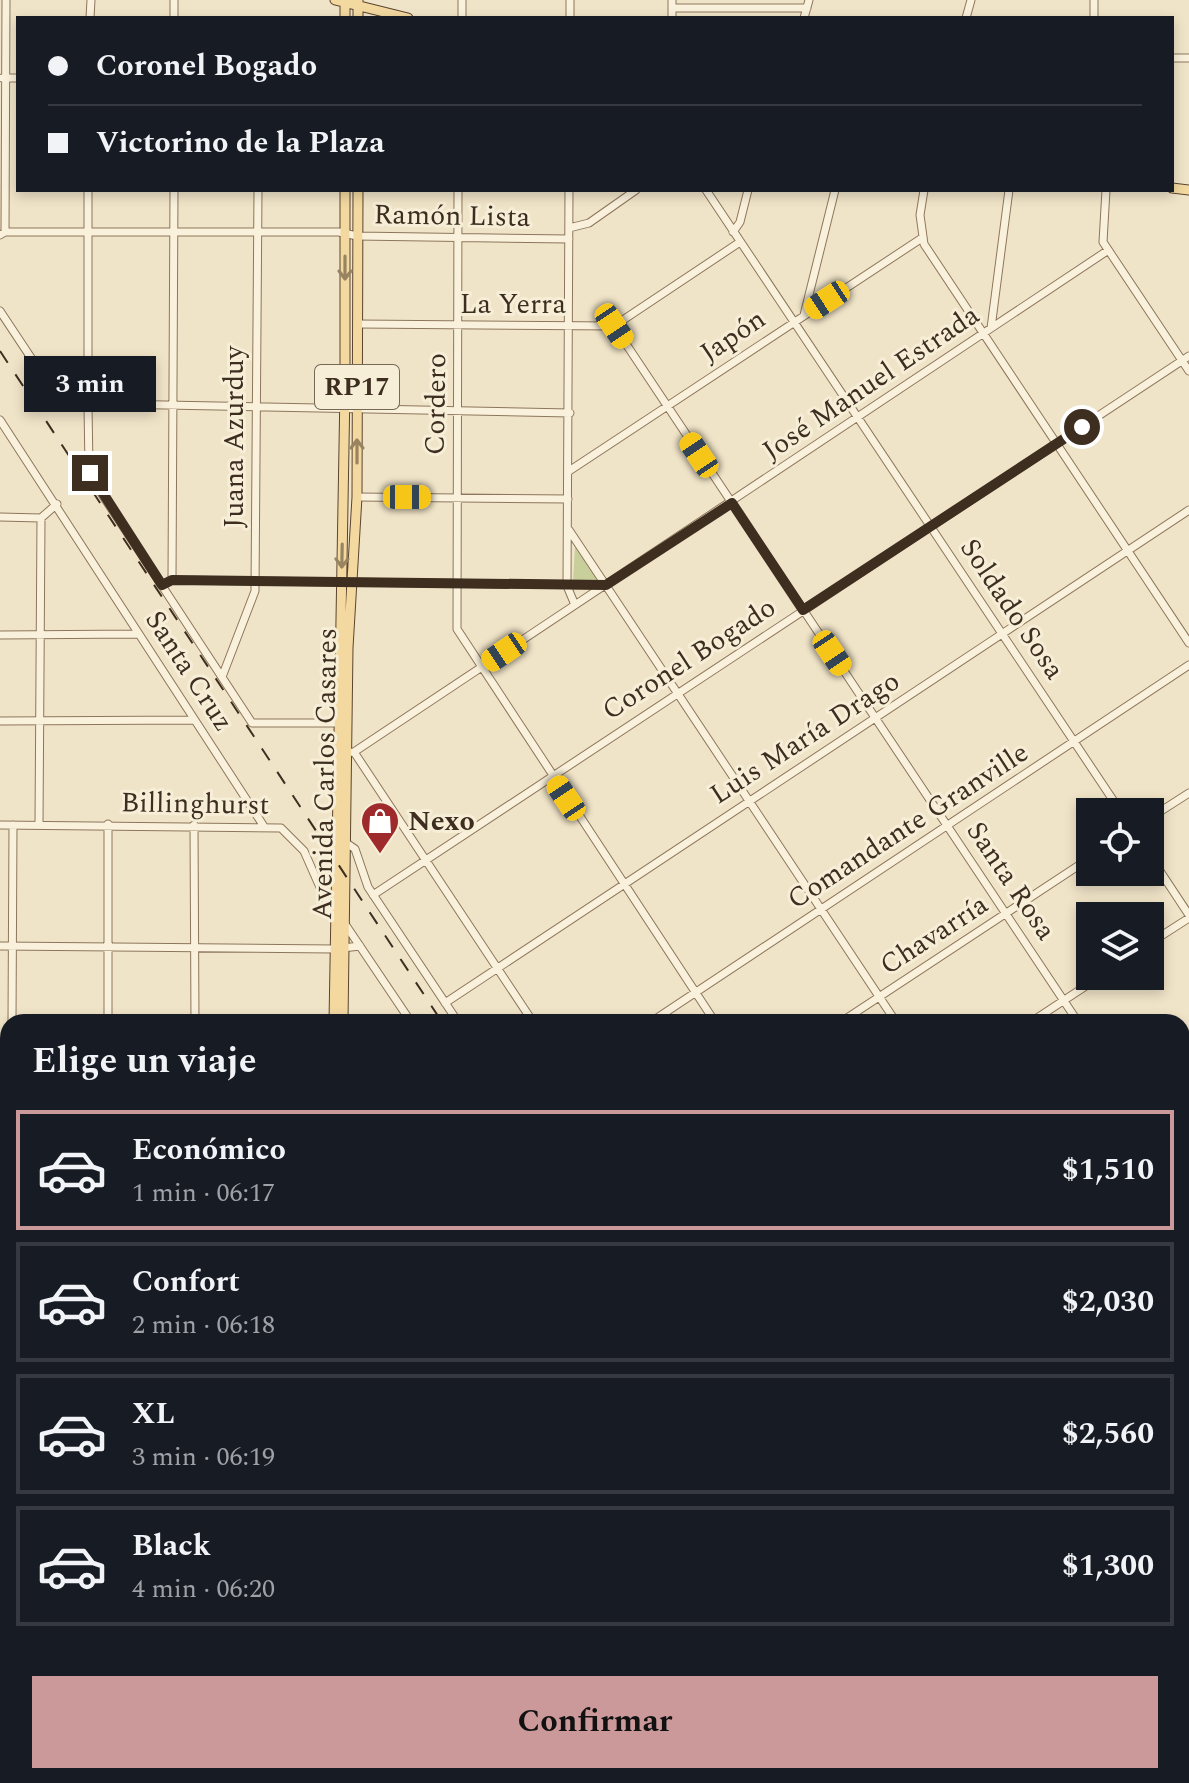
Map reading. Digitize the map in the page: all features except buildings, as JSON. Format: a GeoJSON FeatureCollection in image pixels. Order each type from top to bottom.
{"type":"FeatureCollection","features":[{"type":"Feature","properties":{"kind":"main road"},"geometry":{"type":"LineString","coordinates":[[342,1],[401,16]]}},
{"type":"Feature","properties":{"kind":"main road","name":"Avenida Carlos Casares"},"geometry":{"type":"LineString","coordinates":[[335,1014],[339,948],[345,924],[341,584],[345,192]]}},
{"type":"Feature","properties":{"kind":"main road","name":"Avenida Carlos Casares"},"geometry":{"type":"LineString","coordinates":[[342,723],[357,497],[358,192]]}},
{"type":"Feature","properties":{"kind":"main road","name":"Avenida Carlos Casares"},"geometry":{"type":"LineString","coordinates":[[343,1014],[334,919],[345,753]]}},
{"type":"Feature","properties":{"kind":"street"},"geometry":{"type":"LineString","coordinates":[[3,233],[2,78],[6,0]]}},
{"type":"Feature","properties":{"kind":"street"},"geometry":{"type":"LineString","coordinates":[[672,4],[808,4]]}},
{"type":"Feature","properties":{"kind":"street"},"geometry":{"type":"LineString","coordinates":[[88,192],[89,468],[252,723],[342,723]]}},
{"type":"Feature","properties":{"kind":"street"},"geometry":{"type":"LineString","coordinates":[[172,580],[174,192]]}},
{"type":"Feature","properties":{"kind":"street","name":"Juana Azurduy"},"geometry":{"type":"LineString","coordinates":[[222,677],[256,583],[258,192]]}},
{"type":"Feature","properties":{"kind":"street","name":"Cordero"},"geometry":{"type":"LineString","coordinates":[[458,192],[457,629],[710,1014]]}},
{"type":"Feature","properties":{"kind":"street"},"geometry":{"type":"LineString","coordinates":[[569,192],[567,586],[575,605]]}},
{"type":"Feature","properties":{"kind":"street","name":"Ramón Lista"},"geometry":{"type":"LineString","coordinates":[[569,228],[589,223],[633,192]]}},
{"type":"Feature","properties":{"kind":"street","name":"Soldado Sosa"},"geometry":{"type":"LineString","coordinates":[[707,192],[1112,798]]}},
{"type":"Feature","properties":{"kind":"street"},"geometry":{"type":"LineString","coordinates":[[733,232],[740,222],[748,192]]}},
{"type":"Feature","properties":{"kind":"street"},"geometry":{"type":"LineString","coordinates":[[804,315],[835,192]]}},
{"type":"Feature","properties":{"kind":"street"},"geometry":{"type":"LineString","coordinates":[[924,192],[922,238],[988,331],[1057,443],[1189,643]]}},
{"type":"Feature","properties":{"kind":"street"},"geometry":{"type":"LineString","coordinates":[[988,331],[1009,192]]}},
{"type":"Feature","properties":{"kind":"street"},"geometry":{"type":"LineString","coordinates":[[1106,192],[1101,236],[1107,251],[1186,358],[1189,371]]}},
{"type":"Feature","properties":{"kind":"street","name":"Ramón Lista"},"geometry":{"type":"LineString","coordinates":[[3,233],[258,232],[458,239],[569,239]]}},
{"type":"Feature","properties":{"kind":"street","name":"Japón"},"geometry":{"type":"LineString","coordinates":[[569,471],[922,238]]}},
{"type":"Feature","properties":{"kind":"street"},"geometry":{"type":"LineString","coordinates":[[614,326],[740,242]]}},
{"type":"Feature","properties":{"kind":"street","name":"José Manuel Estrada"},"geometry":{"type":"LineString","coordinates":[[345,753],[732,503],[1107,251]]}},
{"type":"Feature","properties":{"kind":"street"},"geometry":{"type":"LineString","coordinates":[[0,311],[57,405],[570,413]]}},
{"type":"Feature","properties":{"kind":"street","name":"La Yerra"},"geometry":{"type":"LineString","coordinates":[[358,324],[614,326]]}},
{"type":"Feature","properties":{"kind":"street","name":"Santa Rosa"},"geometry":{"type":"LineString","coordinates":[[614,326],[1073,1014]]}},
{"type":"Feature","properties":{"kind":"street","name":"Coronel Bogado"},"geometry":{"type":"LineString","coordinates":[[373,895],[1186,358]]}},
{"type":"Feature","properties":{"kind":"street","name":"Santa Cruz"},"geometry":{"type":"LineString","coordinates":[[0,420],[263,825]]}},
{"type":"Feature","properties":{"kind":"street"},"geometry":{"type":"LineString","coordinates":[[357,497],[568,499]]}},
{"type":"Feature","properties":{"kind":"street"},"geometry":{"type":"LineString","coordinates":[[0,517],[41,518],[57,504]]}},
{"type":"Feature","properties":{"kind":"street","name":"Luis María Drago"},"geometry":{"type":"LineString","coordinates":[[445,1003],[1189,510]]}},
{"type":"Feature","properties":{"kind":"street"},"geometry":{"type":"LineString","coordinates":[[39,824],[41,518]]}},
{"type":"Feature","properties":{"kind":"street"},"geometry":{"type":"LineString","coordinates":[[569,530],[891,1014]]}},
{"type":"Feature","properties":{"kind":"street"},"geometry":{"type":"LineString","coordinates":[[162,585],[172,580],[353,585],[606,585]]}},
{"type":"Feature","properties":{"kind":"street"},"geometry":{"type":"LineString","coordinates":[[0,635],[138,634]]}},
{"type":"Feature","properties":{"kind":"street","name":"Comandante Granville"},"geometry":{"type":"LineString","coordinates":[[663,1014],[1189,665]]}},
{"type":"Feature","properties":{"kind":"street"},"geometry":{"type":"LineString","coordinates":[[0,721],[194,720]]}},
{"type":"Feature","properties":{"kind":"street"},"geometry":{"type":"LineString","coordinates":[[345,753],[425,861],[528,1014]]}},
{"type":"Feature","properties":{"kind":"street"},"geometry":{"type":"LineString","coordinates":[[1164,809],[1189,793]]}},
{"type":"Feature","properties":{"kind":"street"},"geometry":{"type":"LineString","coordinates":[[108,824],[108,1014]]}},
{"type":"Feature","properties":{"kind":"street","name":"Billinghurst"},"geometry":{"type":"LineString","coordinates":[[0,825],[263,825],[281,828],[300,843],[334,919]]}},
{"type":"Feature","properties":{"kind":"street"},"geometry":{"type":"LineString","coordinates":[[12,1014],[13,825]]}},
{"type":"Feature","properties":{"kind":"street"},"geometry":{"type":"LineString","coordinates":[[194,825],[195,1014]]}},
{"type":"Feature","properties":{"kind":"street"},"geometry":{"type":"LineString","coordinates":[[345,842],[355,849],[373,895],[453,1014]]}},
{"type":"Feature","properties":{"kind":"street","name":"Chavarría"},"geometry":{"type":"LineString","coordinates":[[853,1014],[1076,867]]}},
{"type":"Feature","properties":{"kind":"street"},"geometry":{"type":"LineString","coordinates":[[1164,878],[1189,916],[1164,933]]}},
{"type":"Feature","properties":{"kind":"street"},"geometry":{"type":"LineString","coordinates":[[345,924],[406,1014]]}},
{"type":"Feature","properties":{"kind":"street"},"geometry":{"type":"LineString","coordinates":[[0,946],[360,946]]}},
{"type":"Feature","properties":{"kind":"street"},"geometry":{"type":"LineString","coordinates":[[1044,1014],[1080,990]]}},
{"type":"Feature","properties":{"kind":"street"},"geometry":{"type":"LineString","coordinates":[[0,1682],[0,1688]]}},
{"type":"Feature","properties":{"kind":"green space"},"geometry":{"type":"Polygon","coordinates":[[[575,546],[599,581],[573,582],[575,546]]]}},
{"type":"Feature","properties":{"kind":"railway"},"geometry":{"type":"LineString","coordinates":[[0,351],[437,1014]]}},
{"type":"Feature","properties":{"kind":"place","name":"Nexo"},"geometry":{"type":"Point","coordinates":[380,855]}},
{"type":"Feature","properties":{"kind":"route"},"geometry":{"type":"LineString","coordinates":[[90,473],[162,585],[172,580],[353,585],[606,585],[732,503],[803,610],[1082,427]]}}]}
